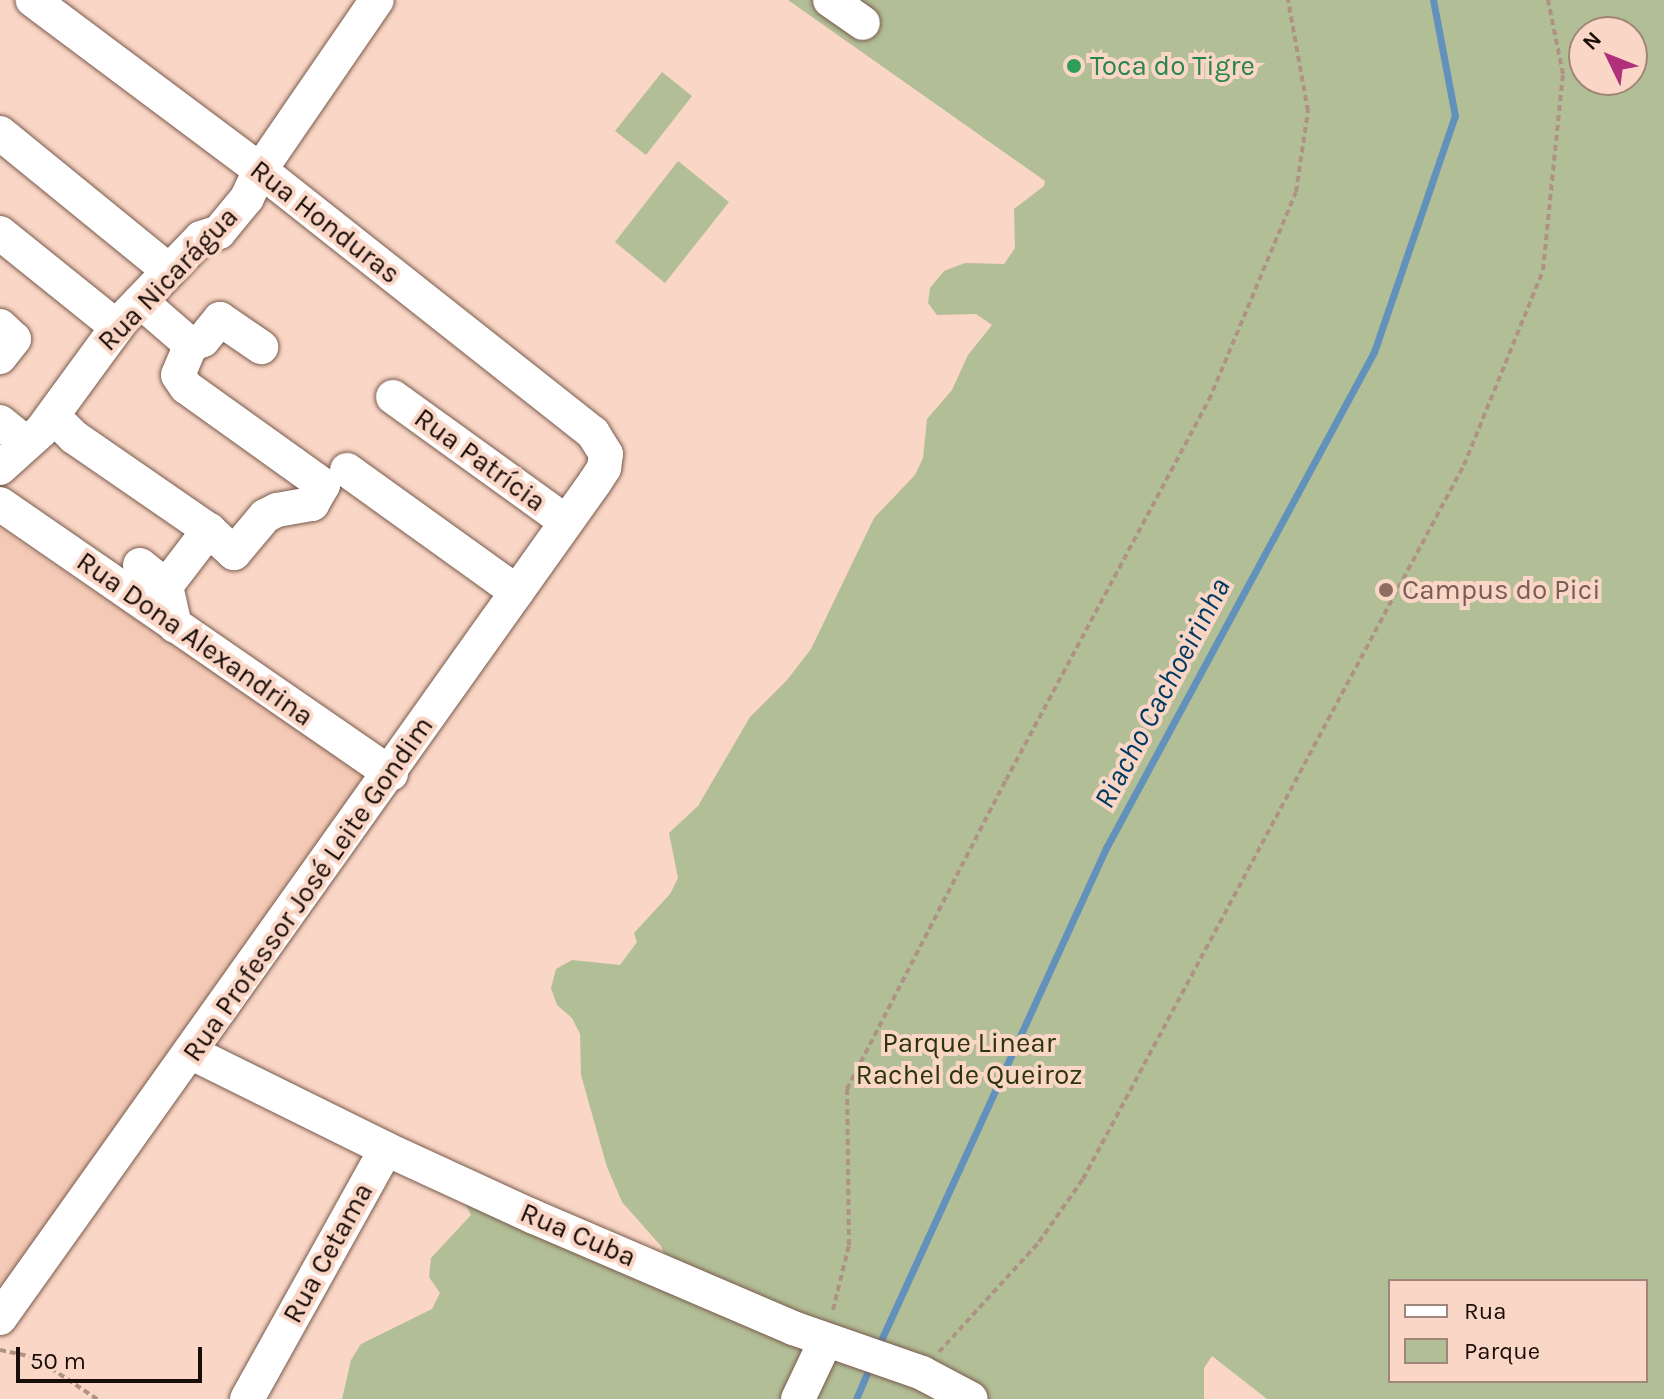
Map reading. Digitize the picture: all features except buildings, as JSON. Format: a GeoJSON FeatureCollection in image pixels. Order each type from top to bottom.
{"type":"FeatureCollection","features":[{"type":"Feature","properties":{"kind":"street","name":"Rua Honduras"},"geometry":{"type":"LineString","coordinates":[[33,0],[260,170],[593,433],[606,454]]}},
{"type":"Feature","properties":{"kind":"street","name":"Rua Nicarágua"},"geometry":{"type":"LineString","coordinates":[[0,468],[13,432],[53,416],[117,327],[140,301],[201,238],[219,232],[247,198],[260,170],[377,0]]}},
{"type":"Feature","properties":{"kind":"street"},"geometry":{"type":"LineString","coordinates":[[830,0],[863,23]]}},
{"type":"Feature","properties":{"kind":"street"},"geometry":{"type":"LineString","coordinates":[[0,133],[169,271]]}},
{"type":"Feature","properties":{"kind":"street"},"geometry":{"type":"LineString","coordinates":[[0,233],[117,327]]}},
{"type":"Feature","properties":{"kind":"street"},"geometry":{"type":"LineString","coordinates":[[140,301],[191,345]]}},
{"type":"Feature","properties":{"kind":"street"},"geometry":{"type":"LineString","coordinates":[[53,416],[74,437],[209,530],[234,553],[265,516],[284,508],[307,507],[323,485],[179,380],[180,363],[191,345],[207,337],[220,319],[261,347]]}},
{"type":"Feature","properties":{"kind":"street"},"geometry":{"type":"LineString","coordinates":[[0,326],[14,339],[0,357]]}},
{"type":"Feature","properties":{"kind":"street","name":"Rua Patrícia"},"geometry":{"type":"LineString","coordinates":[[393,397],[566,522]]}},
{"type":"Feature","properties":{"kind":"street","name":"Rua Professor José Leite Gondim"},"geometry":{"type":"LineString","coordinates":[[0,1318],[391,774],[604,468],[606,454]]}},
{"type":"Feature","properties":{"kind":"street"},"geometry":{"type":"LineString","coordinates":[[347,470],[517,592]]}},
{"type":"Feature","properties":{"kind":"street","name":"Rua Dona Alexandrina"},"geometry":{"type":"LineString","coordinates":[[0,504],[391,774]]}},
{"type":"Feature","properties":{"kind":"street"},"geometry":{"type":"LineString","coordinates":[[175,626],[153,575],[209,530]]}},
{"type":"Feature","properties":{"kind":"street","name":"Rua Cuba"},"geometry":{"type":"LineString","coordinates":[[192,1053],[386,1149],[532,1216],[833,1342],[912,1369],[971,1399]]}},
{"type":"Feature","properties":{"kind":"street","name":"Rua Cetama"},"geometry":{"type":"LineString","coordinates":[[247,1399],[386,1149]]}},
{"type":"Feature","properties":{"kind":"street"},"geometry":{"type":"LineString","coordinates":[[798,1399],[833,1342]]}},
{"type":"Feature","properties":{"kind":"path"},"geometry":{"type":"LineString","coordinates":[[833,1342],[849,1245],[847,1089],[1006,780],[1209,400],[1296,192],[1308,111],[1288,0]]}},
{"type":"Feature","properties":{"kind":"path"},"geometry":{"type":"LineString","coordinates":[[912,1369],[1039,1242],[1083,1179],[1464,465],[1543,270],[1563,74],[1548,0]]}},
{"type":"Feature","properties":{"kind":"path"},"geometry":{"type":"LineString","coordinates":[[0,1350],[34,1357],[97,1399]]}},
{"type":"Feature","properties":{"kind":"shaded area"},"geometry":{"type":"Polygon","coordinates":[[[0,529],[372,778],[0,1288],[0,529]]]}},
{"type":"Feature","properties":{"kind":"green space","name":"Parque Linear Rachel de Queiroz"},"geometry":{"type":"Polygon","coordinates":[[[788,0],[1664,0],[1664,1399],[1267,1399],[1212,1356],[1204,1368],[1204,1399],[342,1399],[351,1360],[361,1344],[432,1309],[440,1293],[429,1277],[431,1258],[471,1215],[458,1190],[668,1263],[661,1246],[622,1202],[607,1167],[581,1075],[580,1034],[572,1018],[557,1005],[551,988],[556,969],[572,960],[620,965],[637,942],[634,933],[670,894],[678,878],[669,833],[698,806],[750,717],[787,680],[811,649],[874,518],[915,475],[923,458],[927,419],[952,390],[968,355],[992,325],[976,314],[937,315],[928,303],[930,288],[944,271],[965,263],[1004,264],[1015,248],[1014,209],[1044,186],[1045,181],[788,0]]]}},
{"type":"Feature","properties":{"kind":"green space"},"geometry":{"type":"Polygon","coordinates":[[[662,72],[692,96],[646,155],[615,131],[662,72]]]}},
{"type":"Feature","properties":{"kind":"green space"},"geometry":{"type":"Polygon","coordinates":[[[678,161],[729,202],[665,283],[615,242],[678,161]]]}},
{"type":"Feature","properties":{"kind":"waterway","name":"Riacho Cachoeirinha"},"geometry":{"type":"LineString","coordinates":[[877,1349],[1106,848],[1374,352],[1455,116],[1433,0]]}},
{"type":"Feature","properties":{"kind":"waterway","name":"Riacho Cachoeirinha"},"geometry":{"type":"LineString","coordinates":[[856,1399],[871,1364]]}},
{"type":"Feature","properties":{"kind":"place","name":"Toca do Tigre"},"geometry":{"type":"Point","coordinates":[1074,66]}},
{"type":"Feature","properties":{"kind":"place","name":"Campus do Pici"},"geometry":{"type":"Point","coordinates":[1386,590]}}]}
